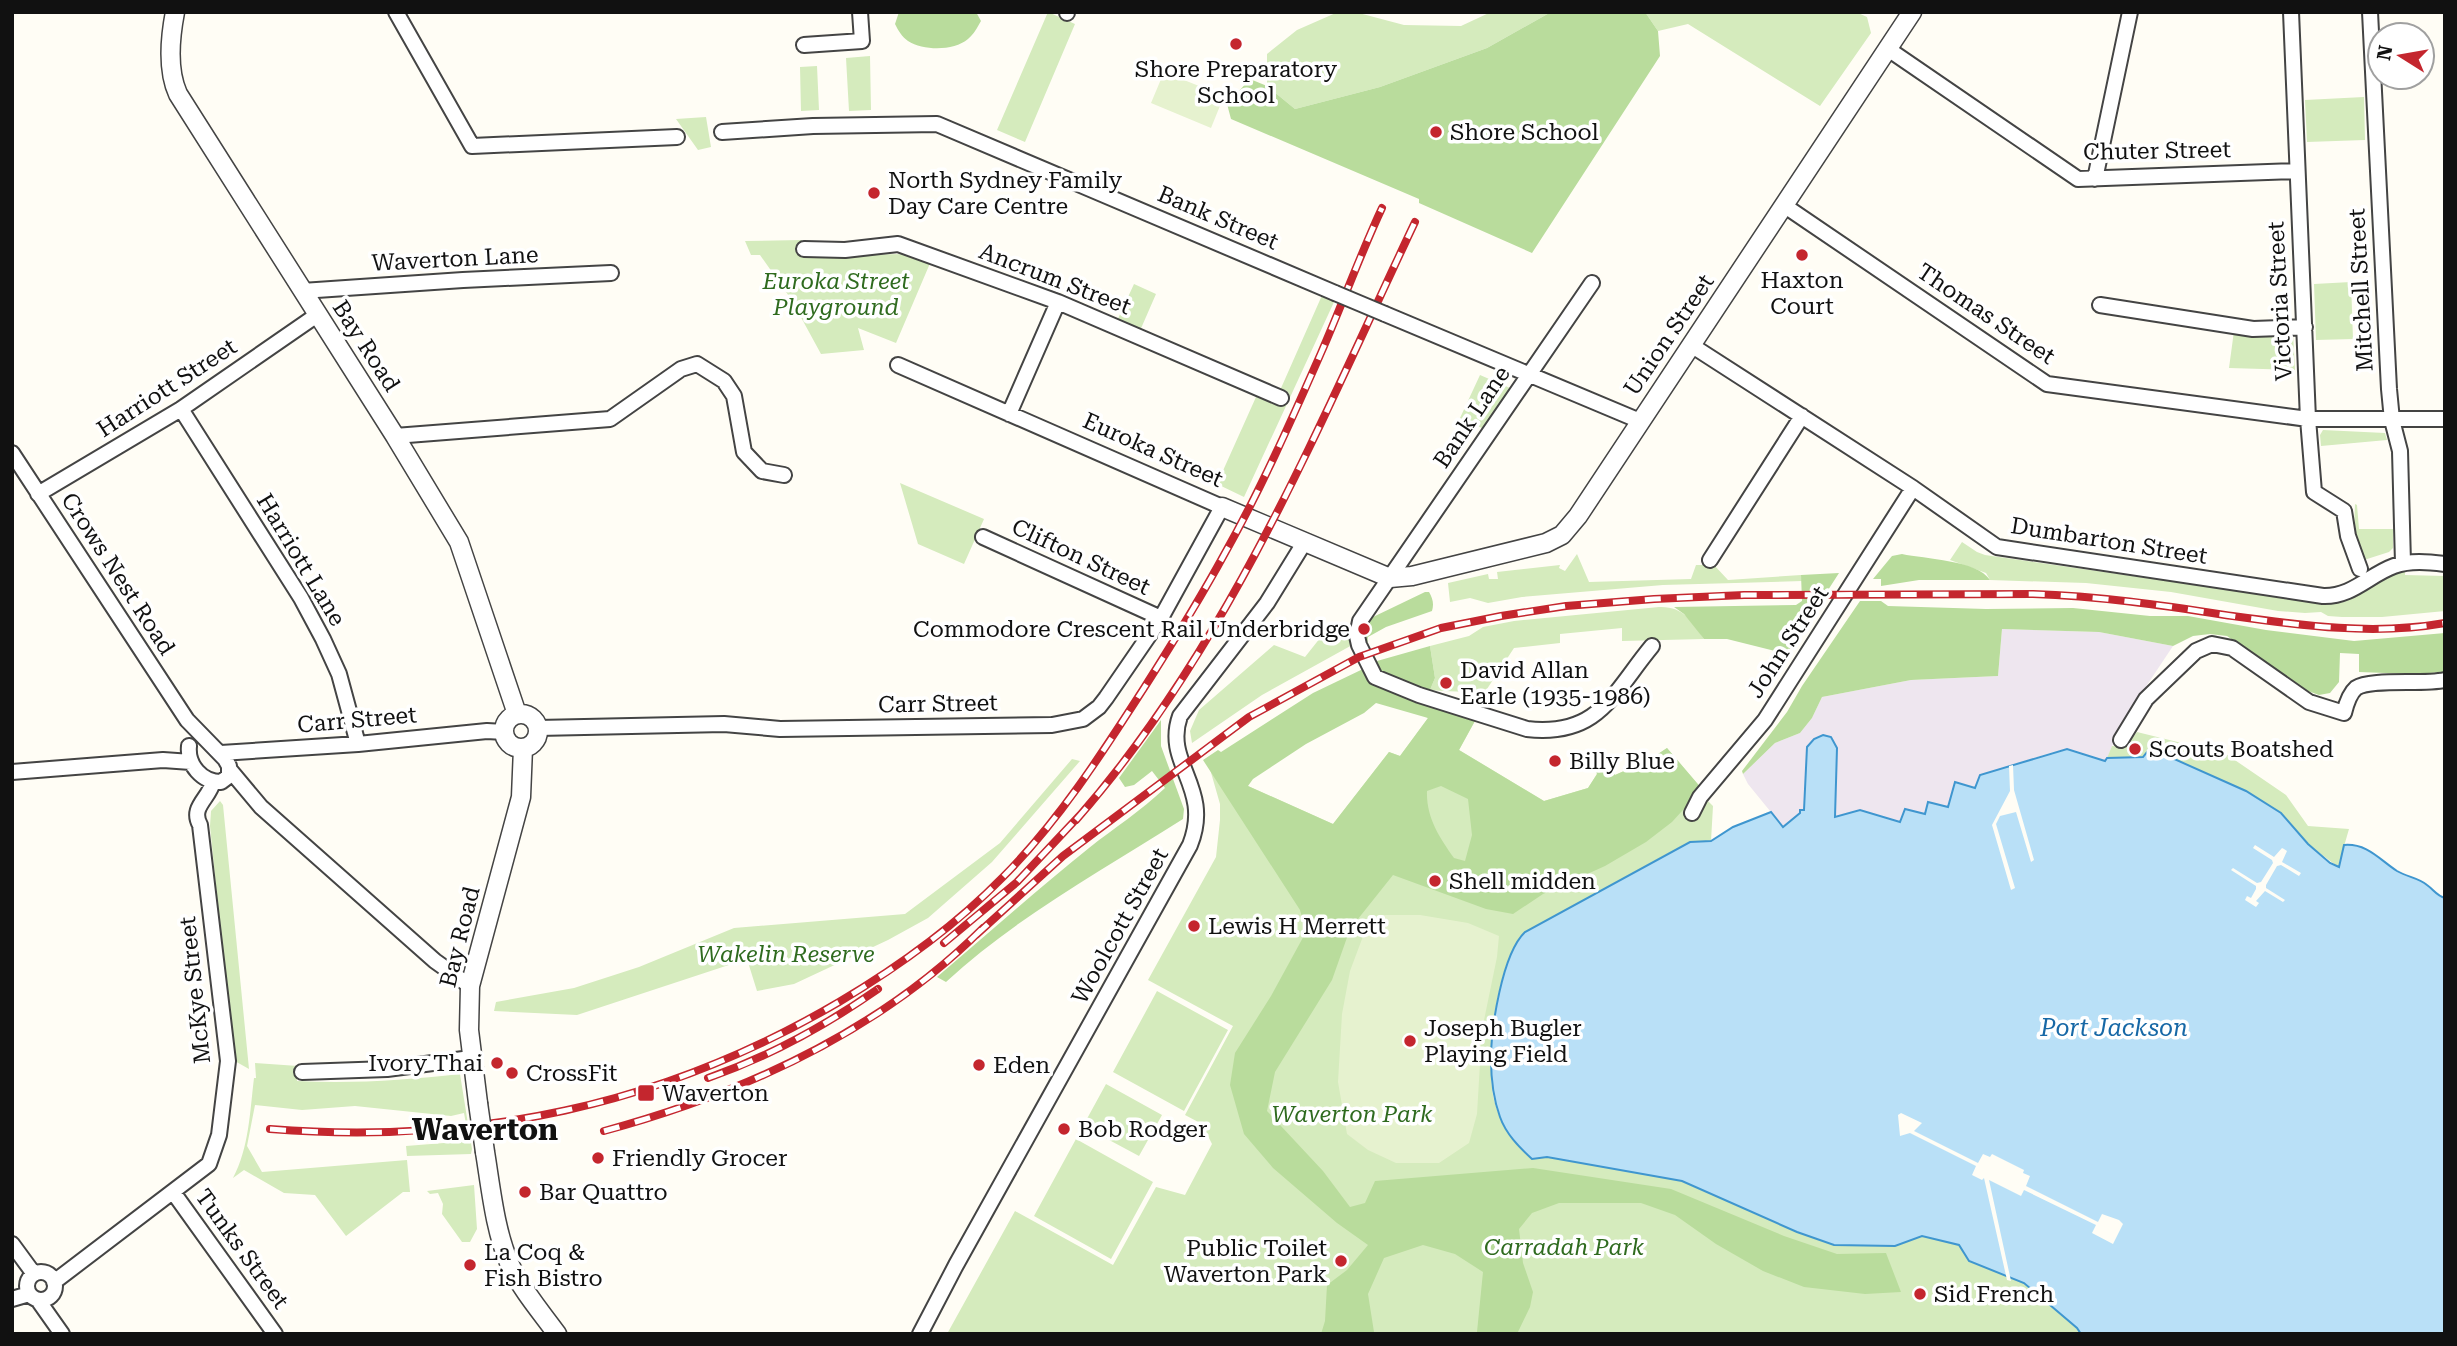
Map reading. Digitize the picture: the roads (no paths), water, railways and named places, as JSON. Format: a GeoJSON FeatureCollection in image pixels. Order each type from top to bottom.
{"type":"FeatureCollection","features":[{"type":"Feature","properties":{"kind":"street","name":"Bay Road"},"geometry":{"type":"LineString","coordinates":[[175,12],[172,27],[172,72],[178,94],[395,436],[459,542],[517,714]]}},
{"type":"Feature","properties":{"kind":"street"},"geometry":{"type":"LineString","coordinates":[[396,12],[472,146],[677,137]]}},
{"type":"Feature","properties":{"kind":"street"},"geometry":{"type":"LineString","coordinates":[[804,45],[862,41],[860,12]]}},
{"type":"Feature","properties":{"kind":"street","name":"Union Street"},"geometry":{"type":"LineString","coordinates":[[1390,578],[1412,576],[1546,543],[1562,536],[1578,516],[1912,12]]}},
{"type":"Feature","properties":{"kind":"street"},"geometry":{"type":"LineString","coordinates":[[2095,178],[2130,12]]}},
{"type":"Feature","properties":{"kind":"street","name":"Victoria Street"},"geometry":{"type":"LineString","coordinates":[[2291,12],[2308,419],[2314,492],[2344,512],[2348,536],[2360,569]]}},
{"type":"Feature","properties":{"kind":"street","name":"Mitchell Street"},"geometry":{"type":"LineString","coordinates":[[2370,12],[2392,420],[2400,452],[2403,563]]}},
{"type":"Feature","properties":{"kind":"street","name":"Chuter Street"},"geometry":{"type":"LineString","coordinates":[[1888,49],[2078,179],[2297,171]]}},
{"type":"Feature","properties":{"kind":"street","name":"Bank Street"},"geometry":{"type":"LineString","coordinates":[[722,132],[813,126],[937,124],[1640,421]]}},
{"type":"Feature","properties":{"kind":"street","name":"Thomas Street"},"geometry":{"type":"LineString","coordinates":[[1785,206],[2047,384],[2308,419],[2445,418]]}},
{"type":"Feature","properties":{"kind":"street","name":"Ancrum Street"},"geometry":{"type":"LineString","coordinates":[[804,249],[845,250],[898,244],[1058,302],[1281,398]]}},
{"type":"Feature","properties":{"kind":"street","name":"Waverton Lane"},"geometry":{"type":"LineString","coordinates":[[302,291],[611,273]]}},
{"type":"Feature","properties":{"kind":"street","name":"Bank Lane"},"geometry":{"type":"LineString","coordinates":[[1592,283],[1358,626],[1359,645],[1375,677],[1419,695],[1527,729],[1562,730],[1580,724],[1610,702],[1652,646]]}},
{"type":"Feature","properties":{"kind":"street"},"geometry":{"type":"LineString","coordinates":[[1009,414],[1058,302]]}},
{"type":"Feature","properties":{"kind":"street"},"geometry":{"type":"LineString","coordinates":[[2100,305],[2253,329],[2305,327]]}},
{"type":"Feature","properties":{"kind":"street","name":"Harriott Street"},"geometry":{"type":"LineString","coordinates":[[38,494],[181,410],[317,315]]}},
{"type":"Feature","properties":{"kind":"street","name":"Dumbarton Street"},"geometry":{"type":"LineString","coordinates":[[1692,345],[1913,488],[1997,547],[2323,596],[2344,594],[2403,563]]}},
{"type":"Feature","properties":{"kind":"street"},"geometry":{"type":"LineString","coordinates":[[395,436],[610,419],[681,369],[697,364],[724,381],[734,396],[744,452],[762,471],[784,475]]}},
{"type":"Feature","properties":{"kind":"street","name":"Euroka Street"},"geometry":{"type":"LineString","coordinates":[[898,365],[1390,578]]}},
{"type":"Feature","properties":{"kind":"street","name":"Harriott Lane"},"geometry":{"type":"LineString","coordinates":[[181,410],[301,598],[323,639],[339,674],[358,744]]}},
{"type":"Feature","properties":{"kind":"street"},"geometry":{"type":"LineString","coordinates":[[1710,559],[1802,416]]}},
{"type":"Feature","properties":{"kind":"street","name":"Crows Nest Road"},"geometry":{"type":"LineString","coordinates":[[12,453],[187,720],[208,741]]}},
{"type":"Feature","properties":{"kind":"street","name":"John Street"},"geometry":{"type":"LineString","coordinates":[[1692,813],[1700,797],[1765,720],[1913,488]]}},
{"type":"Feature","properties":{"kind":"street","name":"Carr Street"},"geometry":{"type":"LineString","coordinates":[[538,728],[724,724],[780,729],[1075,723],[1099,707],[1161,618],[1222,507]]}},
{"type":"Feature","properties":{"kind":"street","name":"Clifton Street"},"geometry":{"type":"LineString","coordinates":[[983,537],[1161,618]]}},
{"type":"Feature","properties":{"kind":"street","name":"Woolcott Street"},"geometry":{"type":"LineString","coordinates":[[920,1334],[1196,831],[1195,793],[1174,737],[1180,716],[1267,603],[1304,543]]}},
{"type":"Feature","properties":{"kind":"street"},"geometry":{"type":"LineString","coordinates":[[2403,563],[2445,564]]}},
{"type":"Feature","properties":{"kind":"street"},"geometry":{"type":"LineString","coordinates":[[2121,740],[2146,699],[2196,651],[2212,644],[2232,648],[2308,702],[2344,713],[2351,694],[2364,684],[2431,683],[2445,680]]}},
{"type":"Feature","properties":{"kind":"street"},"geometry":{"type":"LineString","coordinates":[[517,714],[529,715],[538,728],[536,739],[523,748],[509,742],[505,732],[508,720],[517,714]]}},
{"type":"Feature","properties":{"kind":"street","name":"Crows Nest Road"},"geometry":{"type":"LineString","coordinates":[[187,720],[191,745]]}},
{"type":"Feature","properties":{"kind":"street","name":"Carr Street"},"geometry":{"type":"LineString","coordinates":[[221,753],[358,744],[486,731],[505,732]]}},
{"type":"Feature","properties":{"kind":"street"},"geometry":{"type":"LineString","coordinates":[[163,760],[201,740],[208,741],[221,753],[224,776],[435,961],[470,986]]}},
{"type":"Feature","properties":{"kind":"street"},"geometry":{"type":"LineString","coordinates":[[191,745],[191,762],[204,778],[224,776]]}},
{"type":"Feature","properties":{"kind":"street","name":"Bay Road"},"geometry":{"type":"LineString","coordinates":[[523,748],[525,760],[522,797],[470,986],[468,1011],[471,1058],[498,1221],[510,1264],[526,1292],[557,1334]]}},
{"type":"Feature","properties":{"kind":"street","name":"Carr Street"},"geometry":{"type":"LineString","coordinates":[[224,776],[256,750]]}},
{"type":"Feature","properties":{"kind":"street"},"geometry":{"type":"LineString","coordinates":[[12,772],[163,760],[191,762]]}},
{"type":"Feature","properties":{"kind":"street","name":"McKye Street"},"geometry":{"type":"LineString","coordinates":[[54,1282],[209,1164],[219,1135],[228,1061],[200,825],[196,818],[198,808],[224,776]]}},
{"type":"Feature","properties":{"kind":"street"},"geometry":{"type":"LineString","coordinates":[[302,1072],[387,1069],[471,1058]]}},
{"type":"Feature","properties":{"kind":"street","name":"Tunks Street"},"geometry":{"type":"LineString","coordinates":[[173,1192],[275,1334]]}},
{"type":"Feature","properties":{"kind":"street"},"geometry":{"type":"LineString","coordinates":[[12,1244],[34,1274]]}},
{"type":"Feature","properties":{"kind":"street"},"geometry":{"type":"LineString","coordinates":[[12,1299],[33,1297],[43,1300],[51,1296],[54,1282],[46,1273],[34,1274],[28,1281],[33,1297],[62,1334]]}},
{"type":"Feature","properties":{"kind":"water","name":"Port Jackson"},"geometry":{"type":"Polygon","coordinates":[[[1823,735],[1831,737],[1837,748],[1835,817],[1860,810],[1900,822],[1905,809],[1925,814],[1928,802],[1948,807],[1955,782],[1975,788],[1980,775],[2067,749],[2105,761],[2107,758],[2143,757],[2151,747],[2171,751],[2174,754],[2172,758],[2246,791],[2281,813],[2308,844],[2330,863],[2339,867],[2344,845],[2360,847],[2445,898],[2445,1334],[2081,1334],[2024,1283],[1969,1261],[1959,1245],[1922,1236],[1895,1246],[1834,1245],[1797,1232],[1682,1181],[1547,1157],[1532,1159],[1513,1140],[1503,1123],[1491,1074],[1499,992],[1517,943],[1525,932],[1690,842],[1711,841],[1733,827],[1771,812],[1783,827],[1800,813],[1800,810],[1804,810],[1807,747],[1814,739],[1823,735]]]}},
{"type":"Feature","properties":{"kind":"railway"},"geometry":{"type":"LineString","coordinates":[[270,1129],[420,1131],[493,1123],[565,1110],[635,1092],[704,1068],[772,1038],[861,989],[945,930],[1002,878],[1060,811],[1112,738],[1186,621],[1238,529],[1275,454],[1382,208]]}},
{"type":"Feature","properties":{"kind":"railway"},"geometry":{"type":"LineString","coordinates":[[1076,820],[1130,753],[1180,682],[1225,609],[1305,456],[1415,222]]}},
{"type":"Feature","properties":{"kind":"railway"},"geometry":{"type":"LineString","coordinates":[[976,935],[1063,856],[1249,717],[1359,657],[1441,628],[1566,606],[1744,595],[2033,594],[2129,602],[2335,628],[2390,629],[2445,623]]}},
{"type":"Feature","properties":{"kind":"railway"},"geometry":{"type":"LineString","coordinates":[[944,943],[1017,882],[1081,814]]}},
{"type":"Feature","properties":{"kind":"railway"},"geometry":{"type":"LineString","coordinates":[[604,1131],[708,1098],[807,1054],[900,998],[943,965],[983,928]]}},
{"type":"Feature","properties":{"kind":"railway"},"geometry":{"type":"LineString","coordinates":[[708,1078],[796,1040],[878,989]]}},
{"type":"Feature","properties":{"kind":"place","name":"Shore Preparatory School"},"geometry":{"type":"Point","coordinates":[1236,44]}},
{"type":"Feature","properties":{"kind":"place","name":"Shore School"},"geometry":{"type":"Point","coordinates":[1436,132]}},
{"type":"Feature","properties":{"kind":"place","name":"North Sydney Family Day Care Centre"},"geometry":{"type":"Point","coordinates":[874,193]}},
{"type":"Feature","properties":{"kind":"place","name":"Haxton Court"},"geometry":{"type":"Point","coordinates":[1802,255]}},
{"type":"Feature","properties":{"kind":"place","name":"Commodore Crescent Rail Underbridge"},"geometry":{"type":"Point","coordinates":[1364,629]}},
{"type":"Feature","properties":{"kind":"place","name":"David Allan Earle (1935-1986)"},"geometry":{"type":"Point","coordinates":[1446,683]}},
{"type":"Feature","properties":{"kind":"place","name":"Scouts Boatshed"},"geometry":{"type":"Point","coordinates":[2135,749]}},
{"type":"Feature","properties":{"kind":"place","name":"Billy Blue"},"geometry":{"type":"Point","coordinates":[1555,761]}},
{"type":"Feature","properties":{"kind":"place","name":"Shell midden"},"geometry":{"type":"Point","coordinates":[1435,881]}},
{"type":"Feature","properties":{"kind":"place","name":"Lewis H Merrett"},"geometry":{"type":"Point","coordinates":[1194,926]}},
{"type":"Feature","properties":{"kind":"place","name":"Joseph Bugler Playing Field"},"geometry":{"type":"Point","coordinates":[1410,1041]}},
{"type":"Feature","properties":{"kind":"place","name":"Ivory Thai"},"geometry":{"type":"Point","coordinates":[497,1063]}},
{"type":"Feature","properties":{"kind":"place","name":"Eden"},"geometry":{"type":"Point","coordinates":[979,1065]}},
{"type":"Feature","properties":{"kind":"place","name":"CrossFit"},"geometry":{"type":"Point","coordinates":[512,1073]}},
{"type":"Feature","properties":{"kind":"place","name":"Waverton"},"geometry":{"type":"Point","coordinates":[646,1093]}},
{"type":"Feature","properties":{"kind":"place","name":"Bob Rodger"},"geometry":{"type":"Point","coordinates":[1064,1129]}},
{"type":"Feature","properties":{"kind":"place","name":"Friendly Grocer"},"geometry":{"type":"Point","coordinates":[598,1158]}},
{"type":"Feature","properties":{"kind":"place","name":"Bar Quattro"},"geometry":{"type":"Point","coordinates":[525,1192]}},
{"type":"Feature","properties":{"kind":"place","name":"Public Toilet Waverton Park"},"geometry":{"type":"Point","coordinates":[1341,1261]}},
{"type":"Feature","properties":{"kind":"place","name":"La Coq & Fish Bistro"},"geometry":{"type":"Point","coordinates":[470,1265]}},
{"type":"Feature","properties":{"kind":"place","name":"Sid French"},"geometry":{"type":"Point","coordinates":[1920,1294]}},
{"type":"Feature","properties":{"kind":"district","name":"Waverton"},"geometry":{"type":"Point","coordinates":[485,1129]}},
{"type":"Feature","properties":{"kind":"park label","name":"Euroka Street Playground"},"geometry":{"type":"Point","coordinates":[836,294]}},
{"type":"Feature","properties":{"kind":"park label","name":"Wakelin Reserve"},"geometry":{"type":"Point","coordinates":[786,954]}},
{"type":"Feature","properties":{"kind":"park label","name":"Waverton Park"},"geometry":{"type":"Point","coordinates":[1352,1114]}},
{"type":"Feature","properties":{"kind":"park label","name":"Carradah Park"},"geometry":{"type":"Point","coordinates":[1564,1247]}}]}
